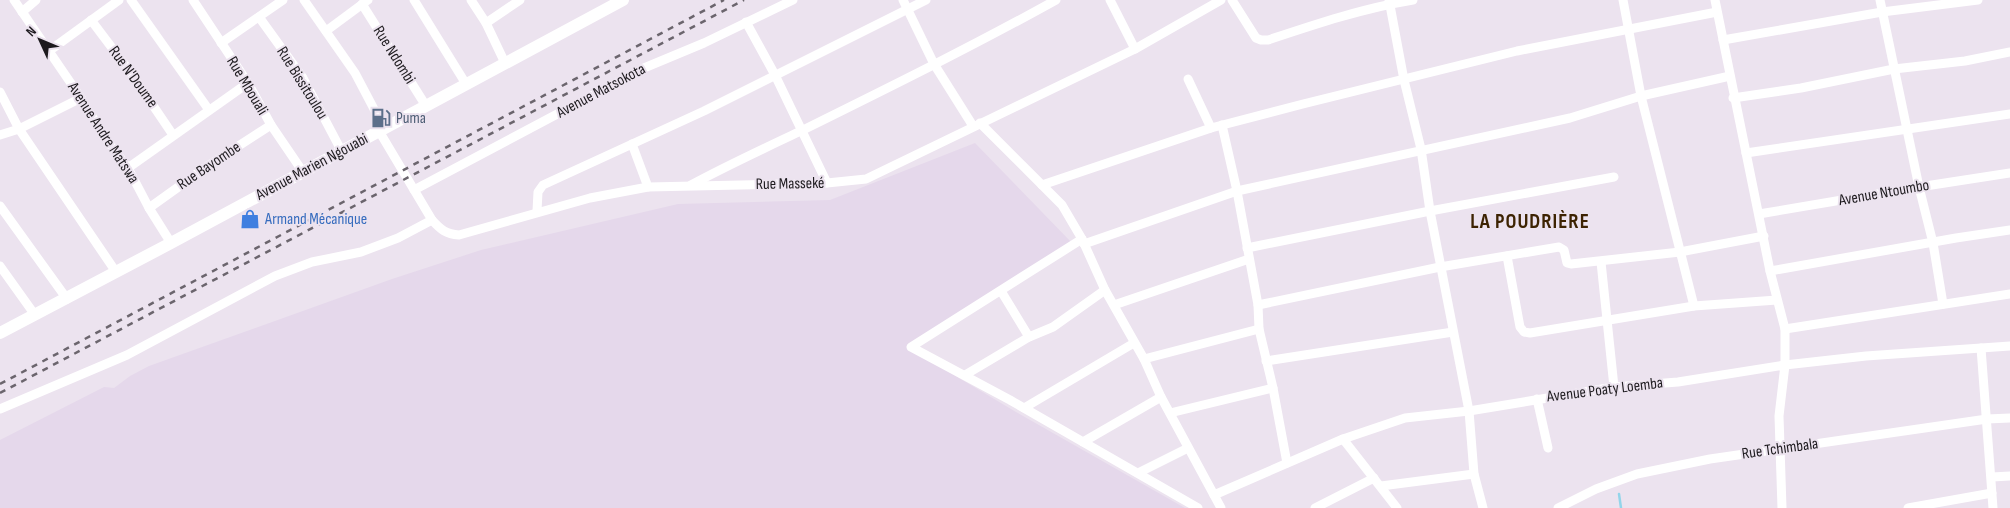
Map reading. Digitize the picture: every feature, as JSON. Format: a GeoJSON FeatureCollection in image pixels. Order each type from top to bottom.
{"type":"FeatureCollection","features":[{"type":"Feature","properties":{"kind":"street","name":"Avenue Andre Matswa"},"geometry":{"type":"LineString","coordinates":[[14,0],[81,98],[106,139],[128,168],[149,208],[171,243]]}},
{"type":"Feature","properties":{"kind":"street"},"geometry":{"type":"LineString","coordinates":[[22,12],[36,0]]}},
{"type":"Feature","properties":{"kind":"street"},"geometry":{"type":"LineString","coordinates":[[49,51],[119,0]]}},
{"type":"Feature","properties":{"kind":"street"},"geometry":{"type":"LineString","coordinates":[[131,0],[209,110]]}},
{"type":"Feature","properties":{"kind":"street"},"geometry":{"type":"LineString","coordinates":[[221,43],[283,0]]}},
{"type":"Feature","properties":{"kind":"street","name":"Rue Masseké"},"geometry":{"type":"LineString","coordinates":[[304,0],[355,73],[382,130],[432,220],[442,231],[449,234],[459,234],[590,198],[648,187],[828,183],[866,179],[1135,48],[1221,0]]}},
{"type":"Feature","properties":{"kind":"street"},"geometry":{"type":"LineString","coordinates":[[414,0],[466,84]]}},
{"type":"Feature","properties":{"kind":"street"},"geometry":{"type":"LineString","coordinates":[[471,0],[486,23],[505,64]]}},
{"type":"Feature","properties":{"kind":"street"},"geometry":{"type":"LineString","coordinates":[[486,23],[520,0]]}},
{"type":"Feature","properties":{"kind":"street","name":"Avenue Marien Ngouabi"},"geometry":{"type":"LineString","coordinates":[[0,333],[35,316],[623,0]]}},
{"type":"Feature","properties":{"kind":"street","name":"Avenue Matsokota"},"geometry":{"type":"LineString","coordinates":[[414,190],[644,68],[704,44],[793,0]]}},
{"type":"Feature","properties":{"kind":"street"},"geometry":{"type":"LineString","coordinates":[[903,0],[934,64],[976,124],[1062,205],[1083,242],[1105,290],[1144,359],[1161,397],[1221,508]]}},
{"type":"Feature","properties":{"kind":"street"},"geometry":{"type":"LineString","coordinates":[[538,211],[538,192],[542,186],[704,111],[926,0]]}},
{"type":"Feature","properties":{"kind":"street"},"geometry":{"type":"LineString","coordinates":[[688,186],[741,158],[802,130],[934,64],[1056,0]]}},
{"type":"Feature","properties":{"kind":"street"},"geometry":{"type":"LineString","coordinates":[[1110,0],[1135,48]]}},
{"type":"Feature","properties":{"kind":"street"},"geometry":{"type":"LineString","coordinates":[[1232,0],[1256,38],[1261,40],[1268,40],[1389,2],[1413,0]]}},
{"type":"Feature","properties":{"kind":"street"},"geometry":{"type":"LineString","coordinates":[[1623,0],[1641,96],[1694,306]]}},
{"type":"Feature","properties":{"kind":"street"},"geometry":{"type":"LineString","coordinates":[[1715,0],[1770,271],[1785,329],[1785,365],[1779,416],[1782,508]]}},
{"type":"Feature","properties":{"kind":"street"},"geometry":{"type":"LineString","coordinates":[[1880,0],[1906,129],[1933,243],[1943,304]]}},
{"type":"Feature","properties":{"kind":"street"},"geometry":{"type":"LineString","coordinates":[[1722,40],[1882,12],[1978,0]]}},
{"type":"Feature","properties":{"kind":"street","name":"Rue Mbouali"},"geometry":{"type":"LineString","coordinates":[[197,1],[221,43],[248,83],[271,125],[303,172]]}},
{"type":"Feature","properties":{"kind":"street"},"geometry":{"type":"LineString","coordinates":[[326,30],[365,2]]}},
{"type":"Feature","properties":{"kind":"street","name":"Rue Ndombi"},"geometry":{"type":"LineString","coordinates":[[365,2],[426,106]]}},
{"type":"Feature","properties":{"kind":"street"},"geometry":{"type":"LineString","coordinates":[[1389,2],[1404,80],[1421,150],[1440,267],[1469,411],[1474,474],[1483,508]]}},
{"type":"Feature","properties":{"kind":"street"},"geometry":{"type":"LineString","coordinates":[[1042,185],[1211,128],[1303,104],[1517,51],[1717,12]]}},
{"type":"Feature","properties":{"kind":"street","name":"Rue Bissitoulou"},"geometry":{"type":"LineString","coordinates":[[259,17],[303,78],[341,150]]}},
{"type":"Feature","properties":{"kind":"street","name":"Rue N'Doume"},"geometry":{"type":"LineString","coordinates":[[91,20],[131,73],[173,136]]}},
{"type":"Feature","properties":{"kind":"street"},"geometry":{"type":"LineString","coordinates":[[746,22],[775,75],[828,183]]}},
{"type":"Feature","properties":{"kind":"street"},"geometry":{"type":"LineString","coordinates":[[1734,98],[1801,88],[1894,69],[1965,61],[2010,52]]}},
{"type":"Feature","properties":{"kind":"street"},"geometry":{"type":"LineString","coordinates":[[1198,508],[966,375],[911,347],[1083,242],[1237,191],[1570,118],[1641,96],[1730,76]]}},
{"type":"Feature","properties":{"kind":"street"},"geometry":{"type":"LineString","coordinates":[[1188,79],[1211,128]]}},
{"type":"Feature","properties":{"kind":"street"},"geometry":{"type":"LineString","coordinates":[[128,168],[248,83]]}},
{"type":"Feature","properties":{"kind":"street"},"geometry":{"type":"LineString","coordinates":[[0,92],[19,129],[116,272]]}},
{"type":"Feature","properties":{"kind":"street"},"geometry":{"type":"LineString","coordinates":[[0,135],[19,129],[81,98]]}},
{"type":"Feature","properties":{"kind":"street"},"geometry":{"type":"LineString","coordinates":[[1746,154],[2010,114]]}},
{"type":"Feature","properties":{"kind":"street","name":"Rue Bayombe"},"geometry":{"type":"LineString","coordinates":[[149,208],[209,165],[271,125]]}},
{"type":"Feature","properties":{"kind":"street"},"geometry":{"type":"LineString","coordinates":[[1222,125],[1237,191],[1258,305],[1259,329],[1273,388],[1287,464]]}},
{"type":"Feature","properties":{"kind":"street"},"geometry":{"type":"LineString","coordinates":[[632,144],[648,187]]}},
{"type":"Feature","properties":{"kind":"street","name":"Avenue Ntoumbo"},"geometry":{"type":"LineString","coordinates":[[1759,214],[2010,173]]}},
{"type":"Feature","properties":{"kind":"street"},"geometry":{"type":"LineString","coordinates":[[1247,248],[1430,211],[1614,177]]}},
{"type":"Feature","properties":{"kind":"street"},"geometry":{"type":"LineString","coordinates":[[0,206],[67,298]]}},
{"type":"Feature","properties":{"kind":"street"},"geometry":{"type":"LineString","coordinates":[[0,408],[127,355],[275,276],[312,262],[361,252],[398,238],[432,220]]}},
{"type":"Feature","properties":{"kind":"street"},"geometry":{"type":"LineString","coordinates":[[1770,271],[2010,230]]}},
{"type":"Feature","properties":{"kind":"street"},"geometry":{"type":"LineString","coordinates":[[1258,305],[1440,267],[1559,247],[1564,250],[1569,264],[1680,252],[1764,236]]}},
{"type":"Feature","properties":{"kind":"street"},"geometry":{"type":"LineString","coordinates":[[1507,256],[1520,327],[1524,332],[1530,333],[1694,306],[1777,300]]}},
{"type":"Feature","properties":{"kind":"street"},"geometry":{"type":"LineString","coordinates":[[1114,304],[1249,259]]}},
{"type":"Feature","properties":{"kind":"street"},"geometry":{"type":"LineString","coordinates":[[1601,262],[1614,386]]}},
{"type":"Feature","properties":{"kind":"street"},"geometry":{"type":"LineString","coordinates":[[0,266],[35,316]]}},
{"type":"Feature","properties":{"kind":"street"},"geometry":{"type":"LineString","coordinates":[[966,375],[1029,337],[1053,327],[1105,290]]}},
{"type":"Feature","properties":{"kind":"street"},"geometry":{"type":"LineString","coordinates":[[1001,291],[1029,337]]}},
{"type":"Feature","properties":{"kind":"street"},"geometry":{"type":"LineString","coordinates":[[1785,329],[2010,294]]}},
{"type":"Feature","properties":{"kind":"street"},"geometry":{"type":"LineString","coordinates":[[1144,359],[1259,329]]}},
{"type":"Feature","properties":{"kind":"street"},"geometry":{"type":"LineString","coordinates":[[1266,361],[1453,332]]}},
{"type":"Feature","properties":{"kind":"street"},"geometry":{"type":"LineString","coordinates":[[1024,408],[1134,343]]}},
{"type":"Feature","properties":{"kind":"street","name":"Avenue Poaty Loemba"},"geometry":{"type":"LineString","coordinates":[[1214,495],[1344,439],[1395,420],[1469,411],[1614,386],[1678,382],[1785,365],[1857,357],[2010,346]]}},
{"type":"Feature","properties":{"kind":"street"},"geometry":{"type":"LineString","coordinates":[[1981,348],[1993,508]]}},
{"type":"Feature","properties":{"kind":"street"},"geometry":{"type":"LineString","coordinates":[[1170,413],[1273,388]]}},
{"type":"Feature","properties":{"kind":"street"},"geometry":{"type":"LineString","coordinates":[[1083,442],[1161,397]]}},
{"type":"Feature","properties":{"kind":"street"},"geometry":{"type":"LineString","coordinates":[[1537,399],[1548,448]]}},
{"type":"Feature","properties":{"kind":"street","name":"Rue Tchimbala"},"geometry":{"type":"LineString","coordinates":[[1558,508],[1588,492],[1631,475],[1710,459],[1987,419],[2010,418]]}},
{"type":"Feature","properties":{"kind":"street"},"geometry":{"type":"LineString","coordinates":[[1344,439],[1397,508]]}},
{"type":"Feature","properties":{"kind":"street"},"geometry":{"type":"LineString","coordinates":[[1138,473],[1188,448]]}},
{"type":"Feature","properties":{"kind":"street"},"geometry":{"type":"LineString","coordinates":[[1381,486],[1474,474]]}},
{"type":"Feature","properties":{"kind":"street"},"geometry":{"type":"LineString","coordinates":[[1992,477],[2010,476]]}},
{"type":"Feature","properties":{"kind":"street"},"geometry":{"type":"LineString","coordinates":[[1315,508],[1374,478]]}},
{"type":"Feature","properties":{"kind":"street"},"geometry":{"type":"LineString","coordinates":[[1908,508],[1992,493]]}},
{"type":"Feature","properties":{"kind":"shaded area"},"geometry":{"type":"Polygon","coordinates":[[[975,143],[1073,244],[907,347],[1016,412],[1185,508],[0,508],[0,440],[104,387],[114,388],[130,376],[149,366],[392,279],[481,250],[678,204],[830,200],[975,143]]]}},
{"type":"Feature","properties":{"kind":"waterway"},"geometry":{"type":"LineString","coordinates":[[1619,494],[1621,508]]}},
{"type":"Feature","properties":{"kind":"railway"},"geometry":{"type":"LineString","coordinates":[[0,384],[724,0]]}},
{"type":"Feature","properties":{"kind":"railway"},"geometry":{"type":"LineString","coordinates":[[0,393],[744,0]]}},
{"type":"Feature","properties":{"kind":"place","name":"Puma"},"geometry":{"type":"Point","coordinates":[381,118]}},
{"type":"Feature","properties":{"kind":"place","name":"Armand Mécanique"},"geometry":{"type":"Point","coordinates":[250,219]}},
{"type":"Feature","properties":{"kind":"district","name":"LA POUDRIÈRE"},"geometry":{"type":"Point","coordinates":[1530,221]}}]}
